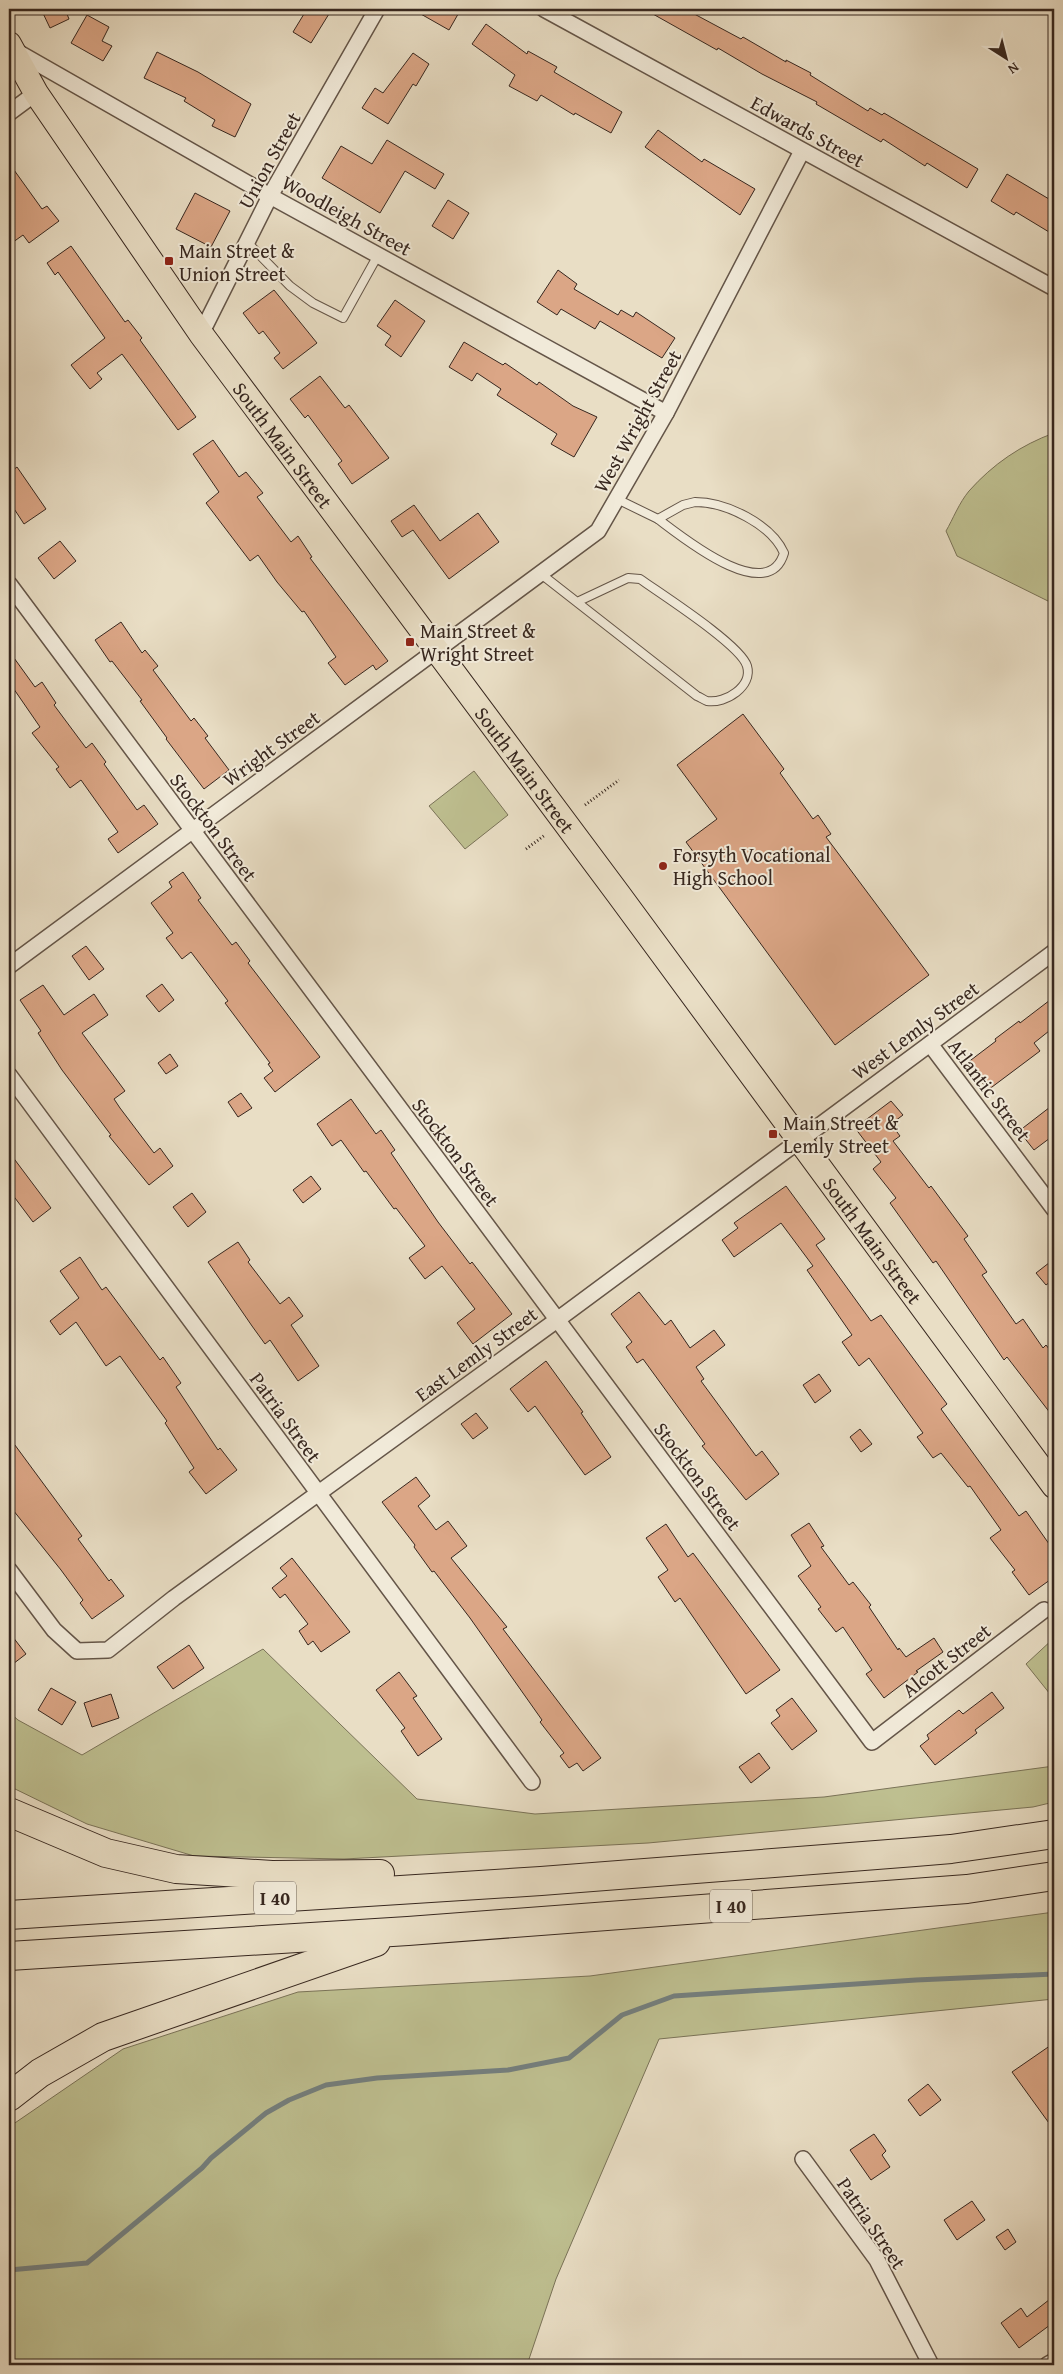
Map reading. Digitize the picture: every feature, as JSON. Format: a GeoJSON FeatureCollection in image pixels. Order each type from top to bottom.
{"type":"FeatureCollection","features":[{"type":"Feature","properties":{"kind":"highway"},"geometry":{"type":"LineString","coordinates":[[9,1812],[106,1853],[176,1869],[272,1875],[427,1873],[541,1881]]}},
{"type":"Feature","properties":{"kind":"highway","name":"I 40"},"geometry":{"type":"LineString","coordinates":[[9,1915],[541,1881],[952,1850],[1054,1834]]}},
{"type":"Feature","properties":{"kind":"highway","name":"I 40"},"geometry":{"type":"LineString","coordinates":[[9,1956],[408,1931],[967,1889],[1054,1876]]}},
{"type":"Feature","properties":{"kind":"highway"},"geometry":{"type":"LineString","coordinates":[[9,2097],[40,2073],[103,2037],[408,1931]]}},
{"type":"Feature","properties":{"kind":"main road","name":"South Main Street"},"geometry":{"type":"LineString","coordinates":[[10,46],[36,93],[202,334],[1054,1486]]}},
{"type":"Feature","properties":{"kind":"street","name":"Union Street"},"geometry":{"type":"LineString","coordinates":[[202,334],[270,196],[377,9]]}},
{"type":"Feature","properties":{"kind":"street","name":"Edwards Street"},"geometry":{"type":"LineString","coordinates":[[544,9],[1054,288]]}},
{"type":"Feature","properties":{"kind":"street","name":"Woodleigh Street"},"geometry":{"type":"LineString","coordinates":[[10,46],[270,196],[666,413]]}},
{"type":"Feature","properties":{"kind":"street"},"geometry":{"type":"LineString","coordinates":[[9,114],[36,93]]}},
{"type":"Feature","properties":{"kind":"street","name":"West Wright Street"},"geometry":{"type":"LineString","coordinates":[[437,651],[598,531],[666,413],[802,151]]}},
{"type":"Feature","properties":{"kind":"street","name":"Stockton Street"},"geometry":{"type":"LineString","coordinates":[[9,584],[872,1742]]}},
{"type":"Feature","properties":{"kind":"street","name":"Wright Street"},"geometry":{"type":"LineString","coordinates":[[9,966],[437,651]]}},
{"type":"Feature","properties":{"kind":"street","name":"West Lemly Street"},"geometry":{"type":"LineString","coordinates":[[799,1139],[1054,952]]}},
{"type":"Feature","properties":{"kind":"street","name":"Atlantic Street"},"geometry":{"type":"LineString","coordinates":[[930,1044],[1054,1209]]}},
{"type":"Feature","properties":{"kind":"street","name":"Patria Street"},"geometry":{"type":"LineString","coordinates":[[9,1075],[532,1782]]}},
{"type":"Feature","properties":{"kind":"street","name":"East Lemly Street"},"geometry":{"type":"LineString","coordinates":[[9,1570],[54,1630],[77,1650],[108,1650],[174,1598],[557,1320],[799,1139]]}},
{"type":"Feature","properties":{"kind":"street","name":"Alcott Street"},"geometry":{"type":"LineString","coordinates":[[872,1742],[1044,1610]]}},
{"type":"Feature","properties":{"kind":"street","name":"Patria Street"},"geometry":{"type":"LineString","coordinates":[[803,2159],[877,2260],[931,2365]]}},
{"type":"Feature","properties":{"kind":"street"},"geometry":{"type":"LineString","coordinates":[[1047,2365],[1054,2360]]}},
{"type":"Feature","properties":{"kind":"lane"},"geometry":{"type":"LineString","coordinates":[[247,242],[290,286],[313,303],[344,318],[378,255]]}},
{"type":"Feature","properties":{"kind":"lane"},"geometry":{"type":"LineString","coordinates":[[617,499],[658,520],[696,547],[737,569],[758,575],[775,568],[782,562],[784,553],[779,541],[750,520],[725,506],[709,502],[695,502],[683,505],[658,520]]}},
{"type":"Feature","properties":{"kind":"lane"},"geometry":{"type":"LineString","coordinates":[[541,574],[697,696],[707,701],[717,700],[740,690],[746,681],[748,672],[746,663],[733,648],[640,579],[628,578],[577,602]]}},
{"type":"Feature","properties":{"kind":"path"},"geometry":{"type":"LineString","coordinates":[[585,804],[619,780]]}},
{"type":"Feature","properties":{"kind":"path"},"geometry":{"type":"LineString","coordinates":[[526,849],[545,835]]}},
{"type":"Feature","properties":{"kind":"green space"},"geometry":{"type":"Polygon","coordinates":[[[1054,433],[1054,604],[957,556],[946,531],[965,496],[978,481],[1008,456],[1030,443],[1054,433]]]}},
{"type":"Feature","properties":{"kind":"green space"},"geometry":{"type":"Polygon","coordinates":[[[474,771],[508,815],[465,849],[429,806],[474,771]]]}},
{"type":"Feature","properties":{"kind":"green space"},"geometry":{"type":"Polygon","coordinates":[[[1054,1638],[1054,1699],[1026,1664],[1054,1638]]]}},
{"type":"Feature","properties":{"kind":"green space"},"geometry":{"type":"Polygon","coordinates":[[[263,1649],[417,1799],[535,1814],[824,1797],[1054,1766],[1054,1802],[1033,1807],[648,1843],[344,1859],[194,1856],[87,1824],[9,1786],[9,1712],[18,1720],[82,1755],[263,1649]]]}},
{"type":"Feature","properties":{"kind":"green space"},"geometry":{"type":"Polygon","coordinates":[[[1054,1912],[1054,1999],[659,2039],[556,2279],[527,2365],[9,2365],[9,2127],[123,2049],[298,1992],[590,1976],[1054,1912]]]}},
{"type":"Feature","properties":{"kind":"building"},"geometry":{"type":"Polygon","coordinates":[[[41,9],[65,9],[69,19],[50,28],[41,9]]]}},
{"type":"Feature","properties":{"kind":"building"},"geometry":{"type":"Polygon","coordinates":[[[307,9],[332,9],[311,43],[293,32],[307,9]]]}},
{"type":"Feature","properties":{"kind":"building"},"geometry":{"type":"Polygon","coordinates":[[[412,9],[461,9],[449,30],[412,9]]]}},
{"type":"Feature","properties":{"kind":"building"},"geometry":{"type":"Polygon","coordinates":[[[644,9],[685,9],[741,39],[743,37],[786,62],[786,60],[811,73],[810,75],[868,111],[870,108],[882,115],[884,113],[978,169],[967,188],[927,163],[925,166],[883,139],[881,142],[816,104],[817,102],[762,74],[718,48],[717,50],[644,9]]]}},
{"type":"Feature","properties":{"kind":"building"},"geometry":{"type":"Polygon","coordinates":[[[87,15],[109,27],[102,41],[112,46],[103,61],[71,43],[87,15]]]}},
{"type":"Feature","properties":{"kind":"building"},"geometry":{"type":"Polygon","coordinates":[[[486,24],[527,54],[528,51],[557,67],[554,72],[622,112],[611,133],[575,113],[574,115],[541,95],[537,101],[509,86],[515,75],[472,44],[486,24]]]}},
{"type":"Feature","properties":{"kind":"building"},"geometry":{"type":"Polygon","coordinates":[[[157,52],[198,72],[251,104],[235,137],[212,126],[215,120],[184,101],[186,98],[144,78],[157,52]]]}},
{"type":"Feature","properties":{"kind":"building"},"geometry":{"type":"Polygon","coordinates":[[[413,53],[429,64],[416,86],[413,84],[388,124],[362,108],[375,88],[383,93],[413,53]]]}},
{"type":"Feature","properties":{"kind":"building"},"geometry":{"type":"Polygon","coordinates":[[[658,130],[702,162],[704,159],[755,189],[740,215],[645,147],[658,130]]]}},
{"type":"Feature","properties":{"kind":"building"},"geometry":{"type":"Polygon","coordinates":[[[387,140],[444,174],[435,189],[405,171],[380,213],[322,178],[341,146],[372,164],[387,140]]]}},
{"type":"Feature","properties":{"kind":"building"},"geometry":{"type":"Polygon","coordinates":[[[9,163],[42,209],[47,206],[59,221],[29,243],[23,235],[9,245],[9,163]]]}},
{"type":"Feature","properties":{"kind":"building"},"geometry":{"type":"Polygon","coordinates":[[[1007,174],[1054,202],[1054,235],[1016,212],[1014,215],[991,201],[1007,174]]]}},
{"type":"Feature","properties":{"kind":"building"},"geometry":{"type":"Polygon","coordinates":[[[195,193],[230,211],[211,247],[176,229],[195,193]]]}},
{"type":"Feature","properties":{"kind":"building"},"geometry":{"type":"Polygon","coordinates":[[[448,200],[469,213],[453,239],[432,226],[448,200]]]}},
{"type":"Feature","properties":{"kind":"building"},"geometry":{"type":"Polygon","coordinates":[[[71,246],[125,322],[128,320],[142,338],[140,340],[196,417],[178,430],[122,354],[97,373],[102,379],[90,389],[71,365],[105,338],[58,272],[55,275],[47,263],[71,246]]]}},
{"type":"Feature","properties":{"kind":"building"},"geometry":{"type":"Polygon","coordinates":[[[558,270],[577,284],[574,289],[618,315],[621,310],[633,317],[636,312],[675,338],[662,358],[600,321],[595,329],[561,309],[557,315],[537,302],[558,270]]]}},
{"type":"Feature","properties":{"kind":"building"},"geometry":{"type":"Polygon","coordinates":[[[274,290],[317,343],[283,369],[274,358],[280,353],[263,331],[259,334],[243,313],[274,290]]]}},
{"type":"Feature","properties":{"kind":"building"},"geometry":{"type":"Polygon","coordinates":[[[395,300],[425,321],[401,357],[385,345],[391,336],[377,326],[395,300]]]}},
{"type":"Feature","properties":{"kind":"building"},"geometry":{"type":"Polygon","coordinates":[[[464,342],[503,365],[505,363],[537,385],[539,382],[573,406],[597,417],[574,457],[551,444],[557,434],[497,395],[501,389],[477,373],[472,381],[449,367],[464,342]]]}},
{"type":"Feature","properties":{"kind":"building"},"geometry":{"type":"Polygon","coordinates":[[[320,376],[345,408],[349,405],[389,458],[352,484],[338,464],[342,461],[308,415],[305,418],[290,399],[320,376]]]}},
{"type":"Feature","properties":{"kind":"building"},"geometry":{"type":"Polygon","coordinates":[[[213,440],[239,477],[246,472],[263,493],[257,497],[291,542],[298,536],[312,557],[310,558],[388,661],[376,670],[373,665],[345,685],[328,663],[336,657],[304,611],[302,612],[277,582],[258,555],[250,561],[206,503],[219,492],[193,454],[213,440]]]}},
{"type":"Feature","properties":{"kind":"building"},"geometry":{"type":"Polygon","coordinates":[[[17,467],[46,509],[24,524],[9,501],[9,473],[17,467]]]}},
{"type":"Feature","properties":{"kind":"building"},"geometry":{"type":"Polygon","coordinates":[[[414,505],[440,541],[478,513],[499,542],[449,579],[413,530],[402,537],[391,521],[414,505]]]}},
{"type":"Feature","properties":{"kind":"building"},"geometry":{"type":"Polygon","coordinates":[[[60,541],[76,561],[54,579],[38,558],[60,541]]]}},
{"type":"Feature","properties":{"kind":"building"},"geometry":{"type":"Polygon","coordinates":[[[121,622],[142,653],[145,650],[158,666],[153,670],[191,721],[194,718],[208,736],[205,738],[229,770],[204,789],[166,739],[140,701],[142,700],[112,661],[110,662],[95,640],[121,622]]]}},
{"type":"Feature","properties":{"kind":"building"},"geometry":{"type":"Polygon","coordinates":[[[9,651],[35,687],[42,682],[56,703],[54,705],[86,748],[92,743],[106,762],[104,764],[137,810],[144,805],[158,824],[118,853],[108,839],[118,832],[81,780],[70,788],[56,769],[59,767],[32,733],[40,727],[9,682],[9,651]]]}},
{"type":"Feature","properties":{"kind":"building"},"geometry":{"type":"Polygon","coordinates":[[[743,714],[784,769],[780,773],[813,819],[818,815],[831,834],[826,837],[929,975],[835,1045],[686,842],[717,819],[677,765],[743,714]]]}},
{"type":"Feature","properties":{"kind":"building"},"geometry":{"type":"Polygon","coordinates":[[[183,872],[201,898],[198,900],[232,945],[236,942],[250,961],[248,963],[320,1057],[275,1092],[264,1078],[273,1071],[268,1064],[270,1063],[225,1003],[228,1001],[191,952],[182,959],[166,938],[173,933],[151,903],[172,887],[169,882],[183,872]]]}},
{"type":"Feature","properties":{"kind":"building"},"geometry":{"type":"Polygon","coordinates":[[[86,946],[104,969],[89,980],[72,956],[86,946]]]}},
{"type":"Feature","properties":{"kind":"building"},"geometry":{"type":"Polygon","coordinates":[[[162,984],[174,1000],[159,1012],[146,996],[162,984]]]}},
{"type":"Feature","properties":{"kind":"building"},"geometry":{"type":"Polygon","coordinates":[[[43,985],[64,1015],[94,994],[108,1015],[82,1033],[125,1091],[114,1099],[120,1108],[154,1153],[160,1148],[173,1166],[149,1185],[109,1136],[111,1135],[62,1070],[38,1033],[41,1031],[20,1000],[43,985]]]}},
{"type":"Feature","properties":{"kind":"building"},"geometry":{"type":"Polygon","coordinates":[[[1054,997],[1054,1027],[1034,1043],[1040,1051],[988,1090],[967,1063],[996,1041],[995,1039],[1054,997]]]}},
{"type":"Feature","properties":{"kind":"building"},"geometry":{"type":"Polygon","coordinates":[[[170,1054],[178,1066],[166,1074],[158,1063],[170,1054]]]}},
{"type":"Feature","properties":{"kind":"building"},"geometry":{"type":"Polygon","coordinates":[[[241,1093],[252,1108],[238,1117],[228,1102],[241,1093]]]}},
{"type":"Feature","properties":{"kind":"building"},"geometry":{"type":"Polygon","coordinates":[[[351,1099],[376,1134],[381,1130],[395,1150],[391,1153],[438,1222],[512,1314],[473,1344],[457,1323],[475,1309],[442,1266],[425,1279],[409,1258],[425,1246],[366,1171],[364,1172],[341,1140],[332,1146],[317,1124],[351,1099]]]}},
{"type":"Feature","properties":{"kind":"building"},"geometry":{"type":"Polygon","coordinates":[[[891,1101],[903,1115],[891,1124],[900,1136],[893,1141],[929,1188],[931,1186],[968,1236],[964,1239],[987,1272],[982,1275],[1016,1324],[1023,1319],[1043,1348],[1046,1345],[1054,1355],[1054,1418],[1007,1357],[1004,1360],[936,1261],[933,1263],[890,1203],[896,1198],[873,1169],[881,1162],[855,1128],[891,1101]]]}},
{"type":"Feature","properties":{"kind":"building"},"geometry":{"type":"Polygon","coordinates":[[[1054,1104],[1054,1135],[1034,1150],[1019,1131],[1054,1104]]]}},
{"type":"Feature","properties":{"kind":"building"},"geometry":{"type":"Polygon","coordinates":[[[9,1152],[51,1208],[33,1222],[9,1190],[9,1152]]]}},
{"type":"Feature","properties":{"kind":"building"},"geometry":{"type":"Polygon","coordinates":[[[311,1176],[321,1189],[303,1203],[293,1190],[311,1176]]]}},
{"type":"Feature","properties":{"kind":"building"},"geometry":{"type":"Polygon","coordinates":[[[786,1186],[825,1239],[816,1245],[871,1321],[881,1315],[947,1404],[941,1409],[1019,1516],[1026,1511],[1054,1551],[1054,1577],[1029,1595],[1012,1572],[1015,1570],[990,1538],[1001,1530],[970,1486],[968,1487],[941,1453],[933,1458],[917,1437],[923,1433],[869,1358],[859,1366],[842,1342],[852,1335],[807,1270],[813,1266],[781,1223],[734,1257],[722,1240],[738,1228],[734,1223],[786,1186]]]}},
{"type":"Feature","properties":{"kind":"building"},"geometry":{"type":"Polygon","coordinates":[[[192,1193],[206,1212],[188,1227],[173,1207],[192,1193]]]}},
{"type":"Feature","properties":{"kind":"building"},"geometry":{"type":"Polygon","coordinates":[[[238,1242],[250,1260],[248,1262],[280,1304],[289,1297],[303,1316],[291,1325],[319,1366],[298,1381],[270,1340],[265,1344],[208,1262],[238,1242]]]}},
{"type":"Feature","properties":{"kind":"building"},"geometry":{"type":"Polygon","coordinates":[[[80,1257],[102,1290],[106,1287],[160,1360],[163,1357],[181,1383],[176,1387],[218,1450],[220,1448],[237,1470],[206,1494],[189,1472],[194,1468],[165,1423],[167,1421],[120,1356],[106,1366],[76,1322],[60,1335],[50,1321],[79,1298],[60,1271],[80,1257]]]}},
{"type":"Feature","properties":{"kind":"building"},"geometry":{"type":"Polygon","coordinates":[[[1054,1259],[1054,1279],[1046,1285],[1036,1273],[1054,1259]]]}},
{"type":"Feature","properties":{"kind":"building"},"geometry":{"type":"Polygon","coordinates":[[[639,1292],[665,1325],[671,1320],[690,1348],[714,1330],[725,1345],[696,1367],[704,1379],[701,1381],[756,1456],[762,1451],[779,1474],[746,1500],[702,1446],[705,1444],[643,1359],[637,1363],[626,1347],[632,1342],[611,1314],[639,1292]]]}},
{"type":"Feature","properties":{"kind":"building"},"geometry":{"type":"Polygon","coordinates":[[[546,1361],[583,1412],[581,1413],[611,1457],[585,1475],[535,1406],[528,1412],[510,1389],[546,1361]]]}},
{"type":"Feature","properties":{"kind":"building"},"geometry":{"type":"Polygon","coordinates":[[[819,1374],[831,1391],[815,1403],[803,1385],[819,1374]]]}},
{"type":"Feature","properties":{"kind":"building"},"geometry":{"type":"Polygon","coordinates":[[[476,1413],[488,1428],[473,1439],[461,1424],[476,1413]]]}},
{"type":"Feature","properties":{"kind":"building"},"geometry":{"type":"Polygon","coordinates":[[[860,1429],[872,1444],[861,1452],[850,1437],[860,1429]]]}},
{"type":"Feature","properties":{"kind":"building"},"geometry":{"type":"Polygon","coordinates":[[[9,1437],[82,1536],[78,1539],[109,1581],[111,1579],[124,1596],[92,1619],[80,1603],[83,1600],[9,1505],[9,1437]]]}},
{"type":"Feature","properties":{"kind":"building"},"geometry":{"type":"Polygon","coordinates":[[[416,1477],[430,1496],[418,1506],[436,1530],[448,1521],[467,1546],[451,1558],[507,1627],[503,1629],[601,1758],[583,1771],[577,1763],[569,1768],[560,1756],[564,1753],[540,1722],[542,1720],[470,1618],[434,1571],[432,1572],[414,1547],[415,1545],[382,1502],[416,1477]]]}},
{"type":"Feature","properties":{"kind":"building"},"geometry":{"type":"Polygon","coordinates":[[[809,1523],[824,1546],[821,1547],[849,1585],[853,1582],[871,1605],[869,1607],[898,1650],[899,1648],[906,1657],[934,1638],[943,1652],[916,1671],[918,1672],[884,1698],[866,1674],[872,1670],[843,1627],[836,1632],[818,1609],[821,1607],[798,1576],[811,1566],[791,1535],[809,1523]]]}},
{"type":"Feature","properties":{"kind":"building"},"geometry":{"type":"Polygon","coordinates":[[[666,1524],[688,1557],[693,1553],[780,1670],[746,1694],[680,1598],[675,1602],[658,1577],[668,1570],[646,1538],[666,1524]]]}},
{"type":"Feature","properties":{"kind":"building"},"geometry":{"type":"Polygon","coordinates":[[[292,1558],[350,1632],[321,1652],[313,1641],[308,1645],[299,1631],[308,1624],[285,1594],[280,1598],[272,1588],[287,1576],[280,1568],[292,1558]]]}},
{"type":"Feature","properties":{"kind":"building"},"geometry":{"type":"Polygon","coordinates":[[[9,1632],[26,1654],[9,1667],[9,1632]]]}},
{"type":"Feature","properties":{"kind":"building"},"geometry":{"type":"Polygon","coordinates":[[[189,1645],[204,1668],[173,1689],[157,1667],[189,1645]]]}},
{"type":"Feature","properties":{"kind":"building"},"geometry":{"type":"Polygon","coordinates":[[[399,1672],[417,1696],[413,1698],[442,1739],[418,1756],[401,1731],[405,1728],[376,1690],[399,1672]]]}},
{"type":"Feature","properties":{"kind":"building"},"geometry":{"type":"Polygon","coordinates":[[[51,1688],[76,1702],[62,1725],[38,1710],[51,1688]]]}},
{"type":"Feature","properties":{"kind":"building"},"geometry":{"type":"Polygon","coordinates":[[[992,1692],[1004,1708],[975,1730],[977,1733],[935,1765],[920,1746],[929,1739],[927,1735],[959,1710],[963,1714],[992,1692]]]}},
{"type":"Feature","properties":{"kind":"building"},"geometry":{"type":"Polygon","coordinates":[[[111,1694],[119,1718],[92,1727],[84,1703],[111,1694]]]}},
{"type":"Feature","properties":{"kind":"building"},"geometry":{"type":"Polygon","coordinates":[[[792,1698],[817,1731],[792,1750],[771,1723],[780,1716],[776,1710],[792,1698]]]}},
{"type":"Feature","properties":{"kind":"building"},"geometry":{"type":"Polygon","coordinates":[[[759,1753],[770,1768],[751,1783],[739,1767],[759,1753]]]}},
{"type":"Feature","properties":{"kind":"building"},"geometry":{"type":"Polygon","coordinates":[[[1054,2043],[1054,2130],[1012,2072],[1054,2043]]]}},
{"type":"Feature","properties":{"kind":"building"},"geometry":{"type":"Polygon","coordinates":[[[928,2084],[941,2100],[920,2116],[908,2100],[928,2084]]]}},
{"type":"Feature","properties":{"kind":"building"},"geometry":{"type":"Polygon","coordinates":[[[874,2134],[886,2151],[882,2155],[890,2167],[871,2180],[850,2150],[874,2134]]]}},
{"type":"Feature","properties":{"kind":"building"},"geometry":{"type":"Polygon","coordinates":[[[972,2201],[985,2220],[957,2240],[944,2220],[972,2201]]]}},
{"type":"Feature","properties":{"kind":"building"},"geometry":{"type":"Polygon","coordinates":[[[1008,2229],[1016,2242],[1005,2250],[996,2237],[1008,2229]]]}},
{"type":"Feature","properties":{"kind":"building"},"geometry":{"type":"Polygon","coordinates":[[[1054,2296],[1054,2322],[1019,2348],[1001,2323],[1021,2308],[1027,2317],[1054,2296]]]}},
{"type":"Feature","properties":{"kind":"waterway"},"geometry":{"type":"LineString","coordinates":[[9,2270],[87,2263],[266,2113],[289,2100],[326,2085],[377,2078],[508,2070],[569,2058],[622,2015],[674,1996],[916,1980],[1054,1974]]}},
{"type":"Feature","properties":{"kind":"place","name":"Main Street & Union Street"},"geometry":{"type":"Point","coordinates":[169,261]}},
{"type":"Feature","properties":{"kind":"place","name":"Main Street & Wright Street"},"geometry":{"type":"Point","coordinates":[410,642]}},
{"type":"Feature","properties":{"kind":"place","name":"Forsyth Vocational High School"},"geometry":{"type":"Point","coordinates":[663,866]}},
{"type":"Feature","properties":{"kind":"place","name":"Main Street & Lemly Street"},"geometry":{"type":"Point","coordinates":[773,1134]}}]}
